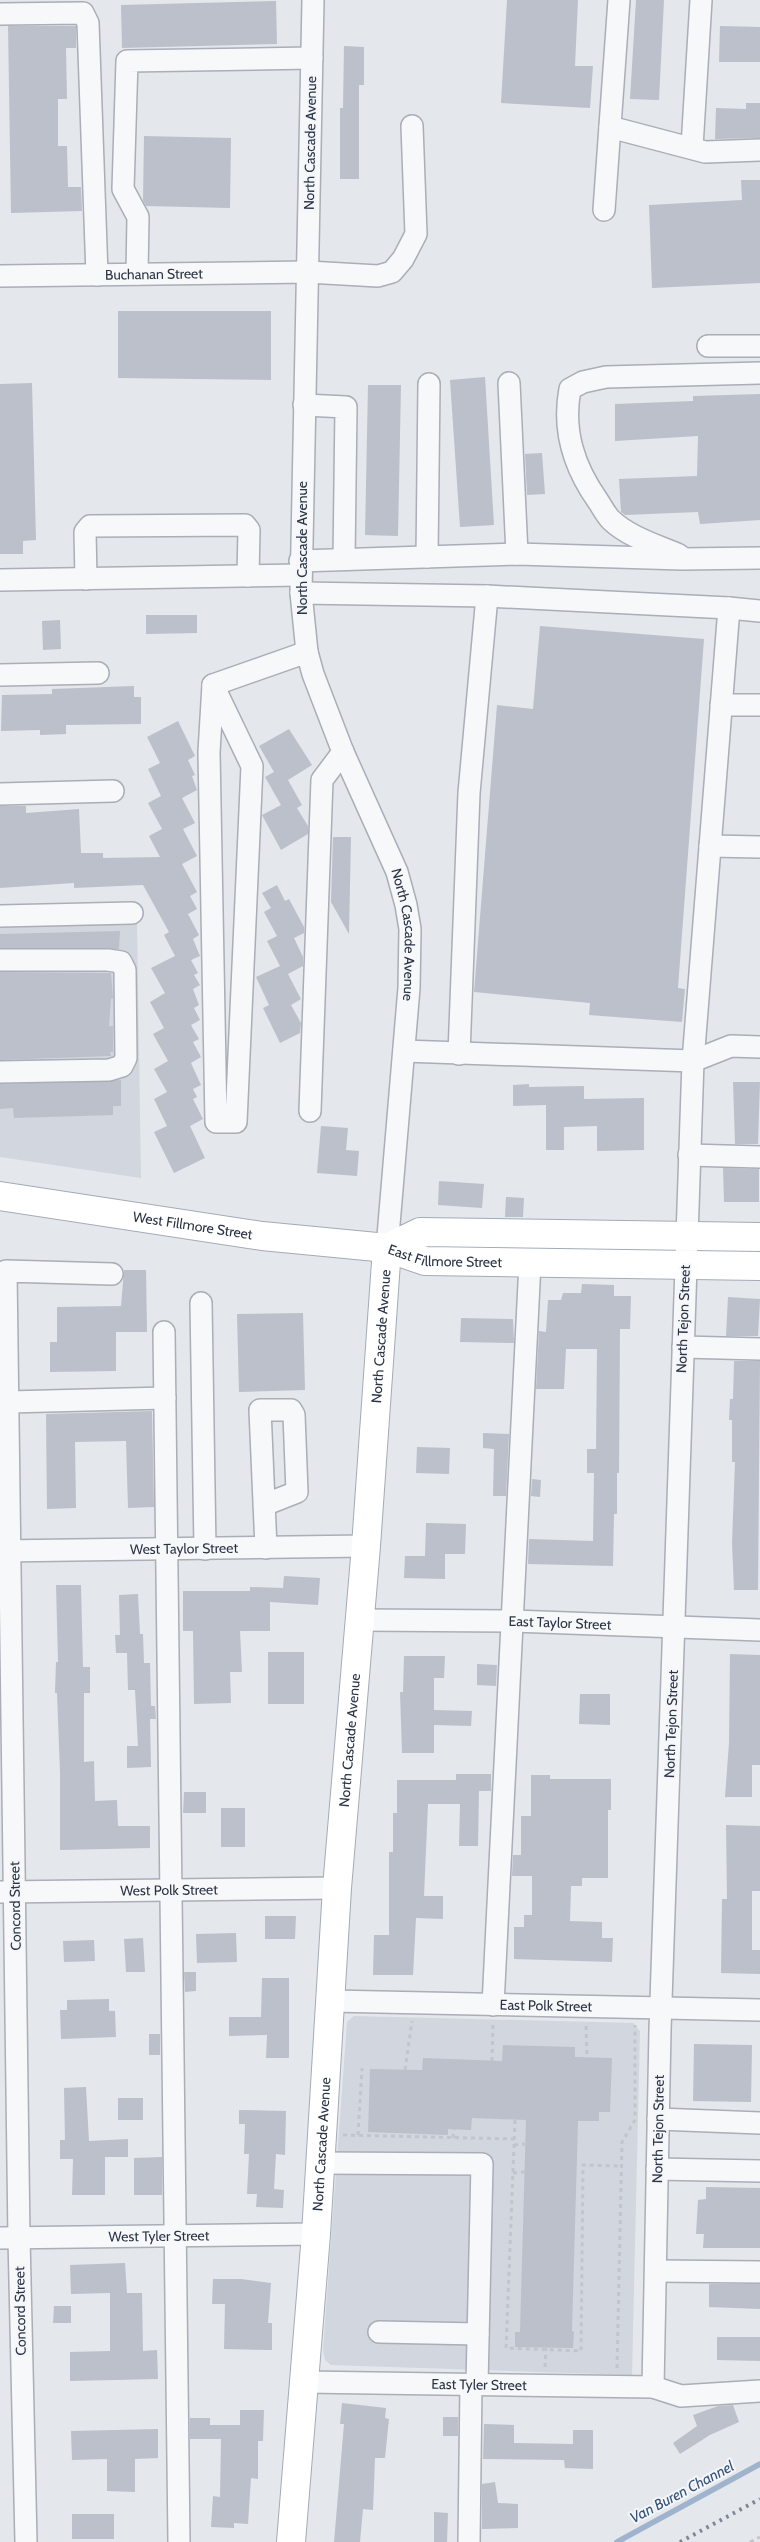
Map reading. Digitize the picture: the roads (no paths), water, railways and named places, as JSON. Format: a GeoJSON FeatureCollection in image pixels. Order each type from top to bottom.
{"type":"FeatureCollection","features":[{"type":"Feature","properties":{"kind":"main road","name":"West Fillmore Street"},"geometry":{"type":"LineString","coordinates":[[0,1196],[262,1236],[387,1248]]}},
{"type":"Feature","properties":{"kind":"main road","name":"East Fillmore Street"},"geometry":{"type":"LineString","coordinates":[[387,1248],[420,1232],[760,1237]]}},
{"type":"Feature","properties":{"kind":"main road","name":"East Fillmore Street"},"geometry":{"type":"LineString","coordinates":[[387,1248],[425,1261],[760,1266]]}},
{"type":"Feature","properties":{"kind":"main road","name":"North Cascade Avenue"},"geometry":{"type":"LineString","coordinates":[[291,2542],[316,2234],[338,1888],[366,1546],[387,1248]]}},
{"type":"Feature","properties":{"kind":"street","name":"North Cascade Avenue"},"geometry":{"type":"LineString","coordinates":[[313,0],[300,576],[307,652],[326,711],[397,872],[410,929],[404,1051],[387,1248]]}},
{"type":"Feature","properties":{"kind":"street"},"geometry":{"type":"LineString","coordinates":[[604,210],[619,0]]}},
{"type":"Feature","properties":{"kind":"street"},"geometry":{"type":"LineString","coordinates":[[692,147],[700,0]]}},
{"type":"Feature","properties":{"kind":"street"},"geometry":{"type":"LineString","coordinates":[[0,14],[83,13],[88,23],[97,275]]}},
{"type":"Feature","properties":{"kind":"street"},"geometry":{"type":"LineString","coordinates":[[137,274],[138,217],[123,189],[128,61],[312,58]]}},
{"type":"Feature","properties":{"kind":"street","name":"Buchanan Street"},"geometry":{"type":"LineString","coordinates":[[0,276],[308,272],[378,276],[392,272],[403,259],[416,234],[412,126]]}},
{"type":"Feature","properties":{"kind":"street"},"geometry":{"type":"LineString","coordinates":[[610,128],[706,152],[760,150]]}},
{"type":"Feature","properties":{"kind":"street"},"geometry":{"type":"LineString","coordinates":[[708,346],[760,346]]}},
{"type":"Feature","properties":{"kind":"street"},"geometry":{"type":"LineString","coordinates":[[688,559],[629,533],[610,519],[582,479],[568,433],[566,410],[570,389],[583,382],[606,377],[760,373]]}},
{"type":"Feature","properties":{"kind":"street"},"geometry":{"type":"LineString","coordinates":[[509,383],[517,554]]}},
{"type":"Feature","properties":{"kind":"street"},"geometry":{"type":"LineString","coordinates":[[427,557],[429,384]]}},
{"type":"Feature","properties":{"kind":"street"},"geometry":{"type":"LineString","coordinates":[[304,406],[346,407],[344,559]]}},
{"type":"Feature","properties":{"kind":"street"},"geometry":{"type":"LineString","coordinates":[[86,579],[85,532],[90,526],[245,525],[249,530],[248,576]]}},
{"type":"Feature","properties":{"kind":"street"},"geometry":{"type":"LineString","coordinates":[[300,576],[344,559],[517,554],[688,559],[760,558]]}},
{"type":"Feature","properties":{"kind":"street"},"geometry":{"type":"LineString","coordinates":[[0,580],[300,576],[487,596],[760,611]]}},
{"type":"Feature","properties":{"kind":"street"},"geometry":{"type":"LineString","coordinates":[[459,1054],[468,793],[487,596]]}},
{"type":"Feature","properties":{"kind":"street","name":"North Tejon Street"},"geometry":{"type":"LineString","coordinates":[[653,2387],[661,2008],[693,1061],[729,608]]}},
{"type":"Feature","properties":{"kind":"street"},"geometry":{"type":"LineString","coordinates":[[213,685],[307,652]]}},
{"type":"Feature","properties":{"kind":"street"},"geometry":{"type":"LineString","coordinates":[[0,675],[98,673]]}},
{"type":"Feature","properties":{"kind":"street"},"geometry":{"type":"LineString","coordinates":[[213,685],[252,766],[236,1122],[216,1122],[209,752],[213,685]]}},
{"type":"Feature","properties":{"kind":"street"},"geometry":{"type":"LineString","coordinates":[[722,705],[760,705]]}},
{"type":"Feature","properties":{"kind":"street"},"geometry":{"type":"LineString","coordinates":[[310,1111],[322,780],[343,752]]}},
{"type":"Feature","properties":{"kind":"street"},"geometry":{"type":"LineString","coordinates":[[0,794],[113,790]]}},
{"type":"Feature","properties":{"kind":"street"},"geometry":{"type":"LineString","coordinates":[[710,846],[760,847]]}},
{"type":"Feature","properties":{"kind":"street"},"geometry":{"type":"LineString","coordinates":[[0,916],[132,914]]}},
{"type":"Feature","properties":{"kind":"street"},"geometry":{"type":"LineString","coordinates":[[212,921],[245,920]]}},
{"type":"Feature","properties":{"kind":"street"},"geometry":{"type":"LineString","coordinates":[[0,960],[108,960],[121,962],[126,970],[126,1058],[122,1066],[109,1070],[0,1072]]}},
{"type":"Feature","properties":{"kind":"street"},"geometry":{"type":"LineString","coordinates":[[404,1051],[693,1061],[731,1046],[760,1047]]}},
{"type":"Feature","properties":{"kind":"street"},"geometry":{"type":"LineString","coordinates":[[689,1155],[760,1157]]}},
{"type":"Feature","properties":{"kind":"street"},"geometry":{"type":"LineString","coordinates":[[493,2013],[530,1263]]}},
{"type":"Feature","properties":{"kind":"street","name":"Concord Street"},"geometry":{"type":"LineString","coordinates":[[26,2542],[9,2238],[6,1551],[9,1402],[6,1271],[112,1274]]}},
{"type":"Feature","properties":{"kind":"street"},"geometry":{"type":"LineString","coordinates":[[201,1303],[205,1548]]}},
{"type":"Feature","properties":{"kind":"street"},"geometry":{"type":"LineString","coordinates":[[164,1332],[169,1890],[180,2542]]}},
{"type":"Feature","properties":{"kind":"street"},"geometry":{"type":"LineString","coordinates":[[683,1347],[760,1349]]}},
{"type":"Feature","properties":{"kind":"street"},"geometry":{"type":"LineString","coordinates":[[9,1402],[165,1398]]}},
{"type":"Feature","properties":{"kind":"street"},"geometry":{"type":"LineString","coordinates":[[264,1505],[266,1548]]}},
{"type":"Feature","properties":{"kind":"street","name":"West Taylor Street"},"geometry":{"type":"LineString","coordinates":[[6,1551],[366,1546]]}},
{"type":"Feature","properties":{"kind":"street","name":"East Taylor Street"},"geometry":{"type":"LineString","coordinates":[[360,1620],[513,1621],[760,1630]]}},
{"type":"Feature","properties":{"kind":"street","name":"West Polk Street"},"geometry":{"type":"LineString","coordinates":[[7,1892],[338,1888]]}},
{"type":"Feature","properties":{"kind":"street","name":"East Polk Street"},"geometry":{"type":"LineString","coordinates":[[331,2000],[493,2013],[634,2007],[760,2010]]}},
{"type":"Feature","properties":{"kind":"street"},"geometry":{"type":"LineString","coordinates":[[658,2119],[760,2123]]}},
{"type":"Feature","properties":{"kind":"street"},"geometry":{"type":"LineString","coordinates":[[321,2163],[482,2164],[478,2334],[474,2384],[469,2542]]}},
{"type":"Feature","properties":{"kind":"street"},"geometry":{"type":"LineString","coordinates":[[658,2170],[760,2171]]}},
{"type":"Feature","properties":{"kind":"street","name":"West Tyler Street"},"geometry":{"type":"LineString","coordinates":[[9,2238],[316,2234]]}},
{"type":"Feature","properties":{"kind":"street"},"geometry":{"type":"LineString","coordinates":[[656,2271],[760,2272]]}},
{"type":"Feature","properties":{"kind":"street"},"geometry":{"type":"LineString","coordinates":[[379,2332],[478,2334]]}},
{"type":"Feature","properties":{"kind":"street","name":"East Tyler Street"},"geometry":{"type":"LineString","coordinates":[[304,2382],[653,2387],[681,2396],[760,2391]]}},
{"type":"Feature","properties":{"kind":"waterway","name":"Van Buren Channel"},"geometry":{"type":"LineString","coordinates":[[617,2542],[760,2464]]}},
{"type":"Feature","properties":{"kind":"railway"},"geometry":{"type":"LineString","coordinates":[[680,2542],[760,2499]]}}]}
